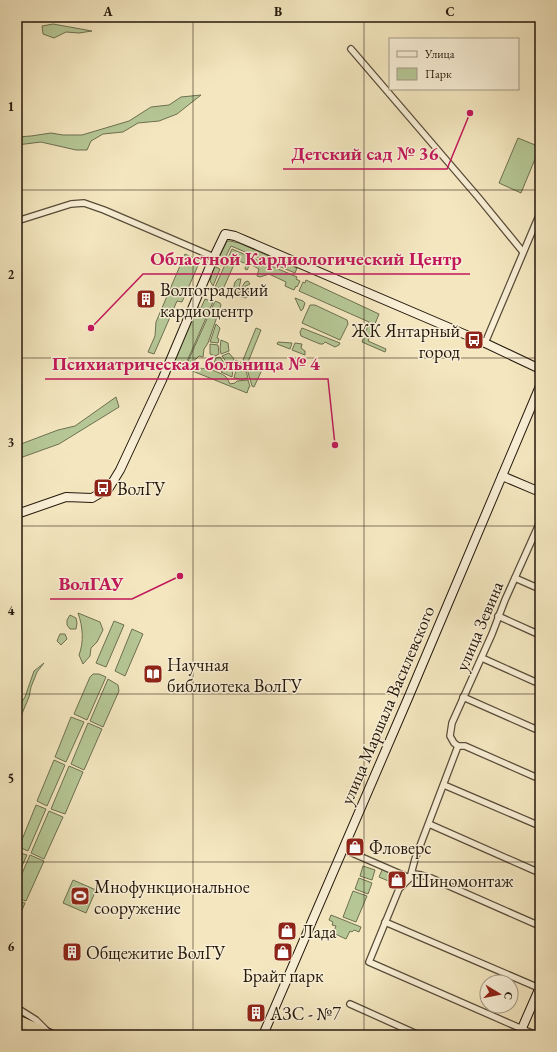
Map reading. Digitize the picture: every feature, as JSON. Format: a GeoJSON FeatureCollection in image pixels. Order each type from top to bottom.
{"type":"FeatureCollection","features":[{"type":"Feature","properties":{"kind":"highway"},"geometry":{"type":"LineString","coordinates":[[17,1020],[51,1035]]}},
{"type":"Feature","properties":{"kind":"highway"},"geometry":{"type":"LineString","coordinates":[[17,1031],[27,1035]]}},
{"type":"Feature","properties":{"kind":"street"},"geometry":{"type":"LineString","coordinates":[[351,49],[478,197],[523,252]]}},
{"type":"Feature","properties":{"kind":"street"},"geometry":{"type":"LineString","coordinates":[[17,221],[71,204],[84,202],[214,258]]}},
{"type":"Feature","properties":{"kind":"street"},"geometry":{"type":"LineString","coordinates":[[485,343],[540,213]]}},
{"type":"Feature","properties":{"kind":"street"},"geometry":{"type":"LineString","coordinates":[[17,514],[66,497],[92,498],[109,488],[120,470],[162,380],[214,258],[226,234],[235,236],[485,343],[540,369]]}},
{"type":"Feature","properties":{"kind":"street","name":"улица Маршала Василевского"},"geometry":{"type":"LineString","coordinates":[[263,1035],[409,696],[540,386]]}},
{"type":"Feature","properties":{"kind":"street"},"geometry":{"type":"LineString","coordinates":[[502,476],[540,492]]}},
{"type":"Feature","properties":{"kind":"street","name":"улица Зевина"},"geometry":{"type":"LineString","coordinates":[[520,1032],[369,962],[399,889],[410,878],[415,859],[444,785],[456,744],[450,736],[451,727],[540,522]]}},
{"type":"Feature","properties":{"kind":"street"},"geometry":{"type":"LineString","coordinates":[[533,538],[540,541]]}},
{"type":"Feature","properties":{"kind":"street"},"geometry":{"type":"LineString","coordinates":[[515,578],[540,589]]}},
{"type":"Feature","properties":{"kind":"street"},"geometry":{"type":"LineString","coordinates":[[498,616],[540,635]]}},
{"type":"Feature","properties":{"kind":"street"},"geometry":{"type":"LineString","coordinates":[[482,658],[540,684]]}},
{"type":"Feature","properties":{"kind":"street"},"geometry":{"type":"LineString","coordinates":[[463,697],[540,731]]}},
{"type":"Feature","properties":{"kind":"street"},"geometry":{"type":"LineString","coordinates":[[456,744],[465,746],[540,779]]}},
{"type":"Feature","properties":{"kind":"street"},"geometry":{"type":"LineString","coordinates":[[444,785],[540,826]]}},
{"type":"Feature","properties":{"kind":"street"},"geometry":{"type":"LineString","coordinates":[[429,824],[540,874]]}},
{"type":"Feature","properties":{"kind":"street"},"geometry":{"type":"LineString","coordinates":[[343,849],[410,878],[414,874],[431,878],[540,926]]}},
{"type":"Feature","properties":{"kind":"street"},"geometry":{"type":"LineString","coordinates":[[385,922],[540,987],[520,1032],[536,1035]]}},
{"type":"Feature","properties":{"kind":"street"},"geometry":{"type":"LineString","coordinates":[[350,1004],[419,1035]]}},
{"type":"Feature","properties":{"kind":"street"},"geometry":{"type":"LineString","coordinates":[[17,1008],[36,1020],[51,1035]]}},
{"type":"Feature","properties":{"kind":"green space"},"geometry":{"type":"Polygon","coordinates":[[[53,24],[92,31],[79,33],[66,32],[54,38],[43,34],[42,26],[53,24]]]}},
{"type":"Feature","properties":{"kind":"green space"},"geometry":{"type":"Polygon","coordinates":[[[201,95],[177,114],[159,121],[138,123],[123,132],[103,134],[91,141],[87,150],[76,150],[41,142],[17,145],[17,137],[51,133],[63,135],[82,135],[129,121],[151,107],[169,105],[181,97],[201,95]]]}},
{"type":"Feature","properties":{"kind":"green space"},"geometry":{"type":"Polygon","coordinates":[[[518,138],[540,147],[521,193],[499,183],[518,138]]]}},
{"type":"Feature","properties":{"kind":"green space"},"geometry":{"type":"Polygon","coordinates":[[[227,241],[239,243],[297,268],[295,273],[231,246],[221,266],[216,264],[227,241]]]}},
{"type":"Feature","properties":{"kind":"green space"},"geometry":{"type":"Polygon","coordinates":[[[232,249],[297,277],[296,279],[300,281],[297,287],[296,286],[294,290],[285,286],[286,282],[269,274],[260,277],[257,276],[259,269],[250,264],[247,270],[245,269],[246,264],[233,258],[236,260],[224,287],[221,289],[215,287],[232,249]]]}},
{"type":"Feature","properties":{"kind":"green space"},"geometry":{"type":"Polygon","coordinates":[[[185,254],[200,261],[182,302],[177,301],[154,354],[148,352],[155,336],[156,322],[185,254]]]}},
{"type":"Feature","properties":{"kind":"green space"},"geometry":{"type":"Polygon","coordinates":[[[214,266],[220,269],[213,286],[210,281],[214,266]]]}},
{"type":"Feature","properties":{"kind":"green space"},"geometry":{"type":"Polygon","coordinates":[[[238,279],[241,279],[239,288],[242,287],[245,282],[248,281],[250,284],[232,293],[235,282],[238,279]]]}},
{"type":"Feature","properties":{"kind":"green space"},"geometry":{"type":"Polygon","coordinates":[[[306,280],[379,314],[368,341],[386,349],[385,352],[362,342],[369,322],[299,291],[303,282],[305,283],[306,280]]]}},
{"type":"Feature","properties":{"kind":"green space"},"geometry":{"type":"Polygon","coordinates":[[[250,287],[246,298],[234,295],[250,287]]]}},
{"type":"Feature","properties":{"kind":"green space"},"geometry":{"type":"Polygon","coordinates":[[[295,298],[305,303],[301,311],[295,298]]]}},
{"type":"Feature","properties":{"kind":"green space"},"geometry":{"type":"Polygon","coordinates":[[[205,299],[213,302],[184,368],[175,364],[174,360],[198,307],[201,308],[205,299]]]}},
{"type":"Feature","properties":{"kind":"green space"},"geometry":{"type":"Polygon","coordinates":[[[215,301],[221,305],[208,343],[204,349],[203,357],[199,356],[195,359],[195,366],[202,369],[205,368],[206,365],[225,376],[230,384],[237,381],[248,380],[250,387],[247,393],[185,368],[215,301]]]}},
{"type":"Feature","properties":{"kind":"green space"},"geometry":{"type":"Polygon","coordinates":[[[310,305],[315,305],[347,320],[348,324],[340,340],[302,323],[310,305]]]}},
{"type":"Feature","properties":{"kind":"green space"},"geometry":{"type":"Polygon","coordinates":[[[216,324],[220,328],[217,338],[219,339],[218,343],[210,342],[216,324]]]}},
{"type":"Feature","properties":{"kind":"green space"},"geometry":{"type":"Polygon","coordinates":[[[256,328],[261,330],[248,362],[261,368],[261,372],[254,387],[252,386],[245,362],[243,360],[256,328]]]}},
{"type":"Feature","properties":{"kind":"green space"},"geometry":{"type":"Polygon","coordinates":[[[302,328],[340,343],[335,347],[325,342],[320,344],[301,336],[300,332],[302,328]]]}},
{"type":"Feature","properties":{"kind":"green space"},"geometry":{"type":"Polygon","coordinates":[[[221,340],[228,343],[229,351],[221,354],[220,349],[221,340]]]}},
{"type":"Feature","properties":{"kind":"green space"},"geometry":{"type":"Polygon","coordinates":[[[278,342],[292,343],[290,349],[277,344],[278,342]]]}},
{"type":"Feature","properties":{"kind":"green space"},"geometry":{"type":"Polygon","coordinates":[[[295,343],[302,344],[301,348],[305,351],[305,355],[292,350],[295,343]]]}},
{"type":"Feature","properties":{"kind":"green space"},"geometry":{"type":"Polygon","coordinates":[[[210,344],[218,345],[219,354],[215,356],[210,354],[210,344]]]}},
{"type":"Feature","properties":{"kind":"green space"},"geometry":{"type":"Polygon","coordinates":[[[229,353],[234,359],[232,362],[227,363],[222,356],[229,353]]]}},
{"type":"Feature","properties":{"kind":"green space"},"geometry":{"type":"Polygon","coordinates":[[[220,357],[225,364],[219,370],[214,363],[216,358],[220,357]]]}},
{"type":"Feature","properties":{"kind":"green space"},"geometry":{"type":"Polygon","coordinates":[[[236,360],[242,363],[246,368],[235,368],[233,364],[236,360]]]}},
{"type":"Feature","properties":{"kind":"green space"},"geometry":{"type":"Polygon","coordinates":[[[227,366],[233,370],[232,377],[221,372],[227,366]]]}},
{"type":"Feature","properties":{"kind":"green space"},"geometry":{"type":"Polygon","coordinates":[[[236,370],[246,371],[248,378],[234,378],[236,370]]]}},
{"type":"Feature","properties":{"kind":"green space"},"geometry":{"type":"Polygon","coordinates":[[[116,397],[119,407],[59,444],[17,459],[17,443],[21,444],[58,430],[75,426],[116,397]]]}},
{"type":"Feature","properties":{"kind":"green space"},"geometry":{"type":"Polygon","coordinates":[[[78,613],[100,622],[103,630],[97,642],[91,648],[90,656],[83,664],[79,655],[82,645],[82,634],[78,613]]]}},
{"type":"Feature","properties":{"kind":"green space"},"geometry":{"type":"Polygon","coordinates":[[[70,615],[76,618],[76,629],[70,629],[67,625],[67,620],[70,615]]]}},
{"type":"Feature","properties":{"kind":"green space"},"geometry":{"type":"Polygon","coordinates":[[[114,621],[124,625],[106,667],[96,663],[114,621]]]}},
{"type":"Feature","properties":{"kind":"green space"},"geometry":{"type":"Polygon","coordinates":[[[132,629],[143,634],[125,676],[115,671],[132,629]]]}},
{"type":"Feature","properties":{"kind":"green space"},"geometry":{"type":"Polygon","coordinates":[[[60,634],[65,634],[67,639],[61,645],[57,641],[60,634]]]}},
{"type":"Feature","properties":{"kind":"green space"},"geometry":{"type":"Polygon","coordinates":[[[44,663],[37,672],[29,697],[21,716],[17,720],[17,709],[25,697],[34,671],[44,663]]]}},
{"type":"Feature","properties":{"kind":"green space"},"geometry":{"type":"Polygon","coordinates":[[[93,674],[99,674],[106,677],[87,720],[74,714],[90,677],[93,674]]]}},
{"type":"Feature","properties":{"kind":"green space"},"geometry":{"type":"Polygon","coordinates":[[[108,679],[118,685],[119,691],[103,727],[90,721],[108,679]]]}},
{"type":"Feature","properties":{"kind":"green space"},"geometry":{"type":"Polygon","coordinates":[[[71,717],[84,722],[66,762],[55,757],[71,717]]]}},
{"type":"Feature","properties":{"kind":"green space"},"geometry":{"type":"Polygon","coordinates":[[[88,723],[102,729],[84,770],[71,764],[88,723]]]}},
{"type":"Feature","properties":{"kind":"green space"},"geometry":{"type":"Polygon","coordinates":[[[54,760],[65,765],[47,806],[37,801],[54,760]]]}},
{"type":"Feature","properties":{"kind":"green space"},"geometry":{"type":"Polygon","coordinates":[[[69,766],[83,772],[65,814],[51,809],[69,766]]]}},
{"type":"Feature","properties":{"kind":"green space"},"geometry":{"type":"Polygon","coordinates":[[[36,805],[46,809],[28,851],[19,847],[36,805]]]}},
{"type":"Feature","properties":{"kind":"green space"},"geometry":{"type":"Polygon","coordinates":[[[49,811],[63,817],[44,859],[31,853],[49,811]]]}},
{"type":"Feature","properties":{"kind":"green space"},"geometry":{"type":"Polygon","coordinates":[[[17,852],[27,855],[17,877],[17,852]]]}},
{"type":"Feature","properties":{"kind":"green space"},"geometry":{"type":"Polygon","coordinates":[[[30,855],[44,861],[26,901],[17,898],[17,885],[30,855]]]}},
{"type":"Feature","properties":{"kind":"green space"},"geometry":{"type":"Polygon","coordinates":[[[363,866],[375,870],[372,880],[360,876],[363,866]]]}},
{"type":"Feature","properties":{"kind":"green space"},"geometry":{"type":"Polygon","coordinates":[[[383,868],[401,876],[398,885],[379,877],[383,868]]]}},
{"type":"Feature","properties":{"kind":"green space"},"geometry":{"type":"Polygon","coordinates":[[[359,878],[372,883],[368,894],[355,889],[359,878]]]}},
{"type":"Feature","properties":{"kind":"green space","name":"Мнофункциональное сооружение"},"geometry":{"type":"Polygon","coordinates":[[[73,880],[96,890],[86,913],[63,903],[73,880]]]}},
{"type":"Feature","properties":{"kind":"green space"},"geometry":{"type":"Polygon","coordinates":[[[353,891],[367,896],[356,922],[343,917],[353,891]]]}},
{"type":"Feature","properties":{"kind":"green space"},"geometry":{"type":"Polygon","coordinates":[[[17,901],[25,903],[17,922],[17,901]]]}},
{"type":"Feature","properties":{"kind":"green space"},"geometry":{"type":"Polygon","coordinates":[[[331,915],[361,927],[359,932],[354,930],[352,932],[350,931],[346,939],[333,933],[336,926],[332,925],[333,922],[329,920],[331,915]]]}},
{"type":"Feature","properties":{"kind":"place","name":"Детский сад № 36"},"geometry":{"type":"Point","coordinates":[470,113]}},
{"type":"Feature","properties":{"kind":"place","name":"Волгоградский кардиоцентр"},"geometry":{"type":"Point","coordinates":[146,299]}},
{"type":"Feature","properties":{"kind":"place","name":"Областной Кардиологический Центр"},"geometry":{"type":"Point","coordinates":[91,328]}},
{"type":"Feature","properties":{"kind":"place","name":"ЖК Янтарный город"},"geometry":{"type":"Point","coordinates":[474,340]}},
{"type":"Feature","properties":{"kind":"place","name":"Психиатрическая больница № 4"},"geometry":{"type":"Point","coordinates":[335,445]}},
{"type":"Feature","properties":{"kind":"place","name":"ВолГУ"},"geometry":{"type":"Point","coordinates":[103,488]}},
{"type":"Feature","properties":{"kind":"place","name":"ВолГАУ"},"geometry":{"type":"Point","coordinates":[180,576]}},
{"type":"Feature","properties":{"kind":"place","name":"Научная библиотека ВолГУ"},"geometry":{"type":"Point","coordinates":[153,674]}},
{"type":"Feature","properties":{"kind":"place","name":"Фловерс"},"geometry":{"type":"Point","coordinates":[355,847]}},
{"type":"Feature","properties":{"kind":"place","name":"Шиномонтаж"},"geometry":{"type":"Point","coordinates":[397,880]}},
{"type":"Feature","properties":{"kind":"place","name":"Мнофункциональное сооружение"},"geometry":{"type":"Point","coordinates":[80,896]}},
{"type":"Feature","properties":{"kind":"place","name":"Лада"},"geometry":{"type":"Point","coordinates":[287,931]}},
{"type":"Feature","properties":{"kind":"place","name":"Общежитие ВолГУ"},"geometry":{"type":"Point","coordinates":[72,952]}},
{"type":"Feature","properties":{"kind":"place","name":"Брайт парк"},"geometry":{"type":"Point","coordinates":[283,952]}},
{"type":"Feature","properties":{"kind":"place","name":"АЗС - №7"},"geometry":{"type":"Point","coordinates":[256,1013]}}]}
